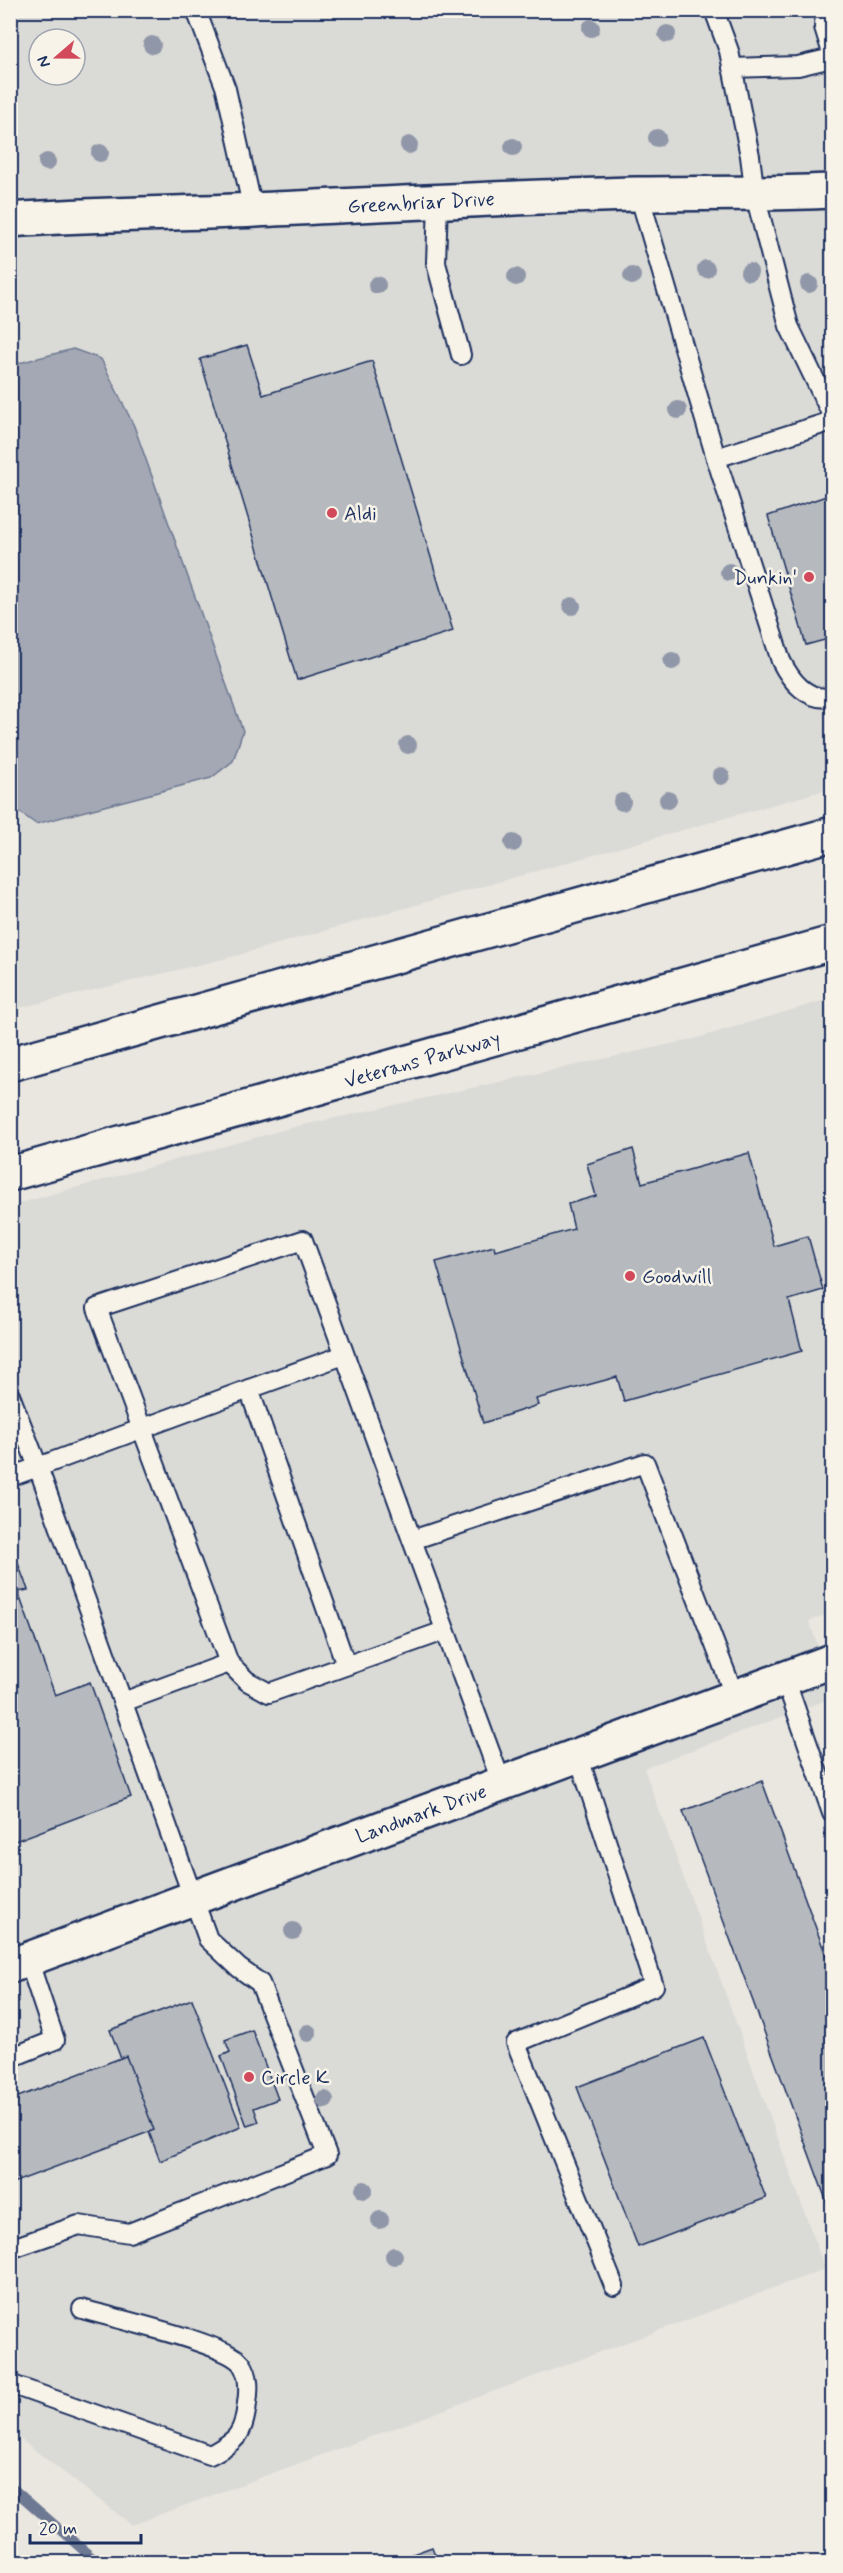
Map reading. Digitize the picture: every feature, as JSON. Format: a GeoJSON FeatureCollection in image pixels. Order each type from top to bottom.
{"type":"FeatureCollection","features":[{"type":"Feature","properties":{"kind":"main road","name":"Greenbriar Drive"},"geometry":{"type":"LineString","coordinates":[[10,220],[94,214],[253,210],[438,201],[639,194],[755,195],[832,191]]}},
{"type":"Feature","properties":{"kind":"main road"},"geometry":{"type":"LineString","coordinates":[[10,1064],[832,834]]}},
{"type":"Feature","properties":{"kind":"main road","name":"Veterans Parkway"},"geometry":{"type":"LineString","coordinates":[[10,1174],[832,943]]}},
{"type":"Feature","properties":{"kind":"main road","name":"Landmark Drive"},"geometry":{"type":"LineString","coordinates":[[19,1963],[832,1661]]}},
{"type":"Feature","properties":{"kind":"lane"},"geometry":{"type":"LineString","coordinates":[[196,10],[226,89],[253,210]]}},
{"type":"Feature","properties":{"kind":"lane"},"geometry":{"type":"LineString","coordinates":[[714,10],[729,51],[755,195],[789,326],[832,416]]}},
{"type":"Feature","properties":{"kind":"lane"},"geometry":{"type":"LineString","coordinates":[[825,10],[824,27],[832,53]]}},
{"type":"Feature","properties":{"kind":"lane"},"geometry":{"type":"LineString","coordinates":[[732,68],[798,66],[832,58]]}},
{"type":"Feature","properties":{"kind":"lane"},"geometry":{"type":"LineString","coordinates":[[639,194],[716,458],[785,670],[789,678],[806,692],[817,697],[832,697]]}},
{"type":"Feature","properties":{"kind":"lane"},"geometry":{"type":"LineString","coordinates":[[438,201],[436,263],[461,355]]}},
{"type":"Feature","properties":{"kind":"lane"},"geometry":{"type":"LineString","coordinates":[[716,458],[832,421]]}},
{"type":"Feature","properties":{"kind":"lane"},"geometry":{"type":"LineString","coordinates":[[444,1631],[269,1693],[247,1681],[229,1663],[97,1308],[303,1240],[444,1631],[502,1784]]}},
{"type":"Feature","properties":{"kind":"lane"},"geometry":{"type":"LineString","coordinates":[[10,1477],[344,1355]]}},
{"type":"Feature","properties":{"kind":"lane"},"geometry":{"type":"LineString","coordinates":[[249,1389],[346,1665]]}},
{"type":"Feature","properties":{"kind":"lane"},"geometry":{"type":"LineString","coordinates":[[10,1395],[208,1939],[239,1968],[260,1983],[327,2155],[129,2233],[79,2225],[10,2249]]}},
{"type":"Feature","properties":{"kind":"lane"},"geometry":{"type":"LineString","coordinates":[[412,1540],[645,1462],[735,1697]]}},
{"type":"Feature","properties":{"kind":"lane"},"geometry":{"type":"LineString","coordinates":[[123,1702],[229,1663]]}},
{"type":"Feature","properties":{"kind":"lane"},"geometry":{"type":"LineString","coordinates":[[785,1679],[832,1813]]}},
{"type":"Feature","properties":{"kind":"lane"},"geometry":{"type":"LineString","coordinates":[[578,1755],[654,1986],[516,2043],[614,2286]]}},
{"type":"Feature","properties":{"kind":"lane"},"geometry":{"type":"LineString","coordinates":[[10,2058],[55,2040],[19,1963]]}},
{"type":"Feature","properties":{"kind":"lane"},"geometry":{"type":"LineString","coordinates":[[10,2384],[210,2455],[234,2441],[245,2421],[249,2385],[241,2363],[220,2349],[82,2309]]}},
{"type":"Feature","properties":{"kind":"shaded area"},"geometry":{"type":"Polygon","coordinates":[[[10,11],[832,11],[832,788],[231,957],[11,1010],[10,11]]]}},
{"type":"Feature","properties":{"kind":"shaded area"},"geometry":{"type":"Polygon","coordinates":[[[73,349],[101,359],[134,426],[243,731],[233,761],[211,778],[36,824],[11,806],[11,365],[73,349]]]}},
{"type":"Feature","properties":{"kind":"shaded area"},"geometry":{"type":"Polygon","coordinates":[[[832,998],[832,1612],[809,1621],[832,1683],[832,1698],[644,1768],[825,2269],[132,2525],[11,2432],[10,1206],[294,1127],[694,1039],[832,998]]]}},
{"type":"Feature","properties":{"kind":"building","name":"Aldi"},"geometry":{"type":"Polygon","coordinates":[[[247,345],[263,395],[372,361],[453,631],[297,680],[200,359],[247,345]]]}},
{"type":"Feature","properties":{"kind":"building","name":"Dunkin'"},"geometry":{"type":"Polygon","coordinates":[[[829,495],[832,506],[832,638],[806,645],[768,516],[829,495]]]}},
{"type":"Feature","properties":{"kind":"building","name":"Goodwill"},"geometry":{"type":"Polygon","coordinates":[[[633,1149],[642,1183],[749,1153],[774,1246],[808,1236],[823,1290],[789,1300],[802,1351],[624,1401],[617,1377],[536,1399],[538,1405],[483,1423],[436,1262],[494,1246],[495,1251],[574,1229],[568,1204],[596,1196],[587,1164],[633,1149]]]}},
{"type":"Feature","properties":{"kind":"building"},"geometry":{"type":"Polygon","coordinates":[[[13,1550],[28,1590],[18,1592],[55,1695],[90,1682],[131,1797],[10,1843],[10,1551],[13,1550]]]}},
{"type":"Feature","properties":{"kind":"building"},"geometry":{"type":"Polygon","coordinates":[[[762,1781],[832,1972],[832,2207],[829,2208],[683,1811],[762,1781]]]}},
{"type":"Feature","properties":{"kind":"building","name":"Circle K"},"geometry":{"type":"Polygon","coordinates":[[[192,1999],[241,2127],[160,2161],[110,2030],[192,1999]]]}},
{"type":"Feature","properties":{"kind":"building","name":"Circle K"},"geometry":{"type":"Polygon","coordinates":[[[252,2030],[278,2099],[254,2108],[259,2122],[247,2126],[221,2056],[230,2052],[225,2040],[252,2030]]]}},
{"type":"Feature","properties":{"kind":"building"},"geometry":{"type":"Polygon","coordinates":[[[704,2038],[766,2198],[638,2247],[577,2087],[704,2038]]]}},
{"type":"Feature","properties":{"kind":"building"},"geometry":{"type":"Polygon","coordinates":[[[126,2056],[154,2130],[10,2184],[10,2100],[126,2056]]]}},
{"type":"Feature","properties":{"kind":"building"},"geometry":{"type":"Polygon","coordinates":[[[432,2547],[438,2562],[391,2562],[432,2547]]]}},
{"type":"Feature","properties":{"kind":"waterway"},"geometry":{"type":"LineString","coordinates":[[10,2486],[97,2562]]}},
{"type":"Feature","properties":{"kind":"place","name":"Aldi"},"geometry":{"type":"Point","coordinates":[332,513]}},
{"type":"Feature","properties":{"kind":"place","name":"Dunkin'"},"geometry":{"type":"Point","coordinates":[809,577]}},
{"type":"Feature","properties":{"kind":"place","name":"Goodwill"},"geometry":{"type":"Point","coordinates":[630,1276]}},
{"type":"Feature","properties":{"kind":"place","name":"Circle K"},"geometry":{"type":"Point","coordinates":[249,2077]}}]}
